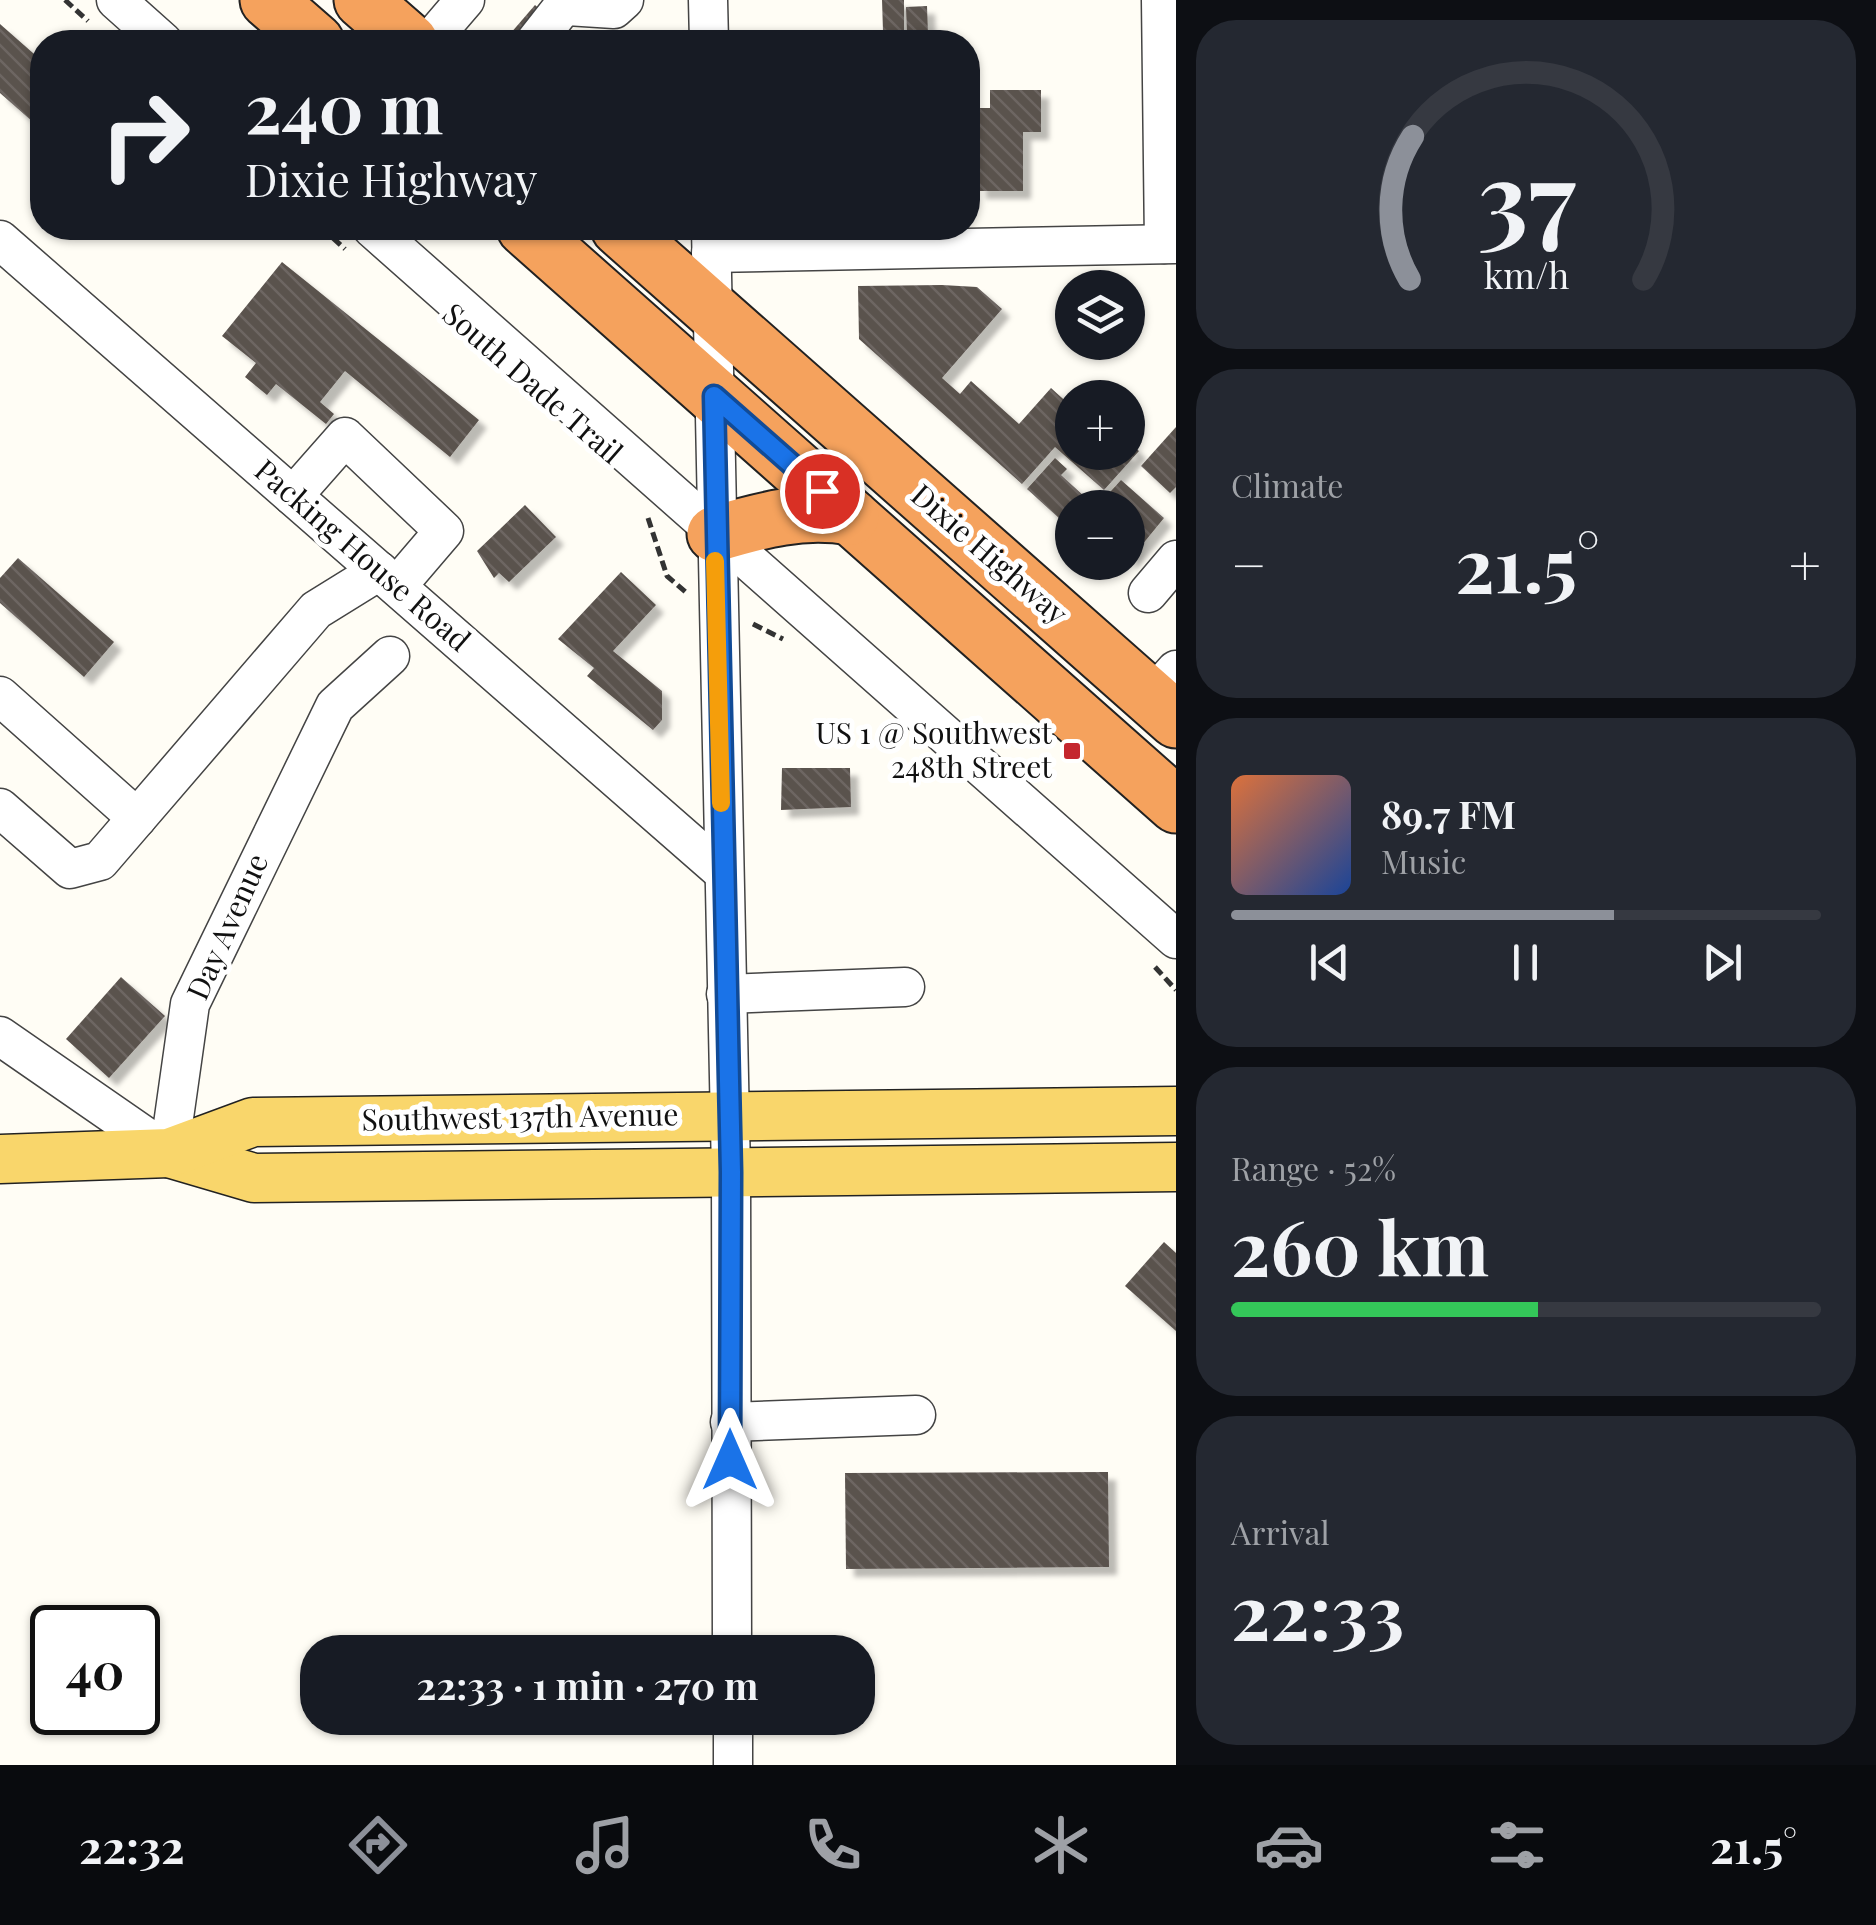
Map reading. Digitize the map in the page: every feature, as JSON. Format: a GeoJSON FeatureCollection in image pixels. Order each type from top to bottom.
{"type":"FeatureCollection","features":[{"type":"Feature","properties":{"kind":"highway"},"geometry":{"type":"LineString","coordinates":[[268,0],[302,30]]}},
{"type":"Feature","properties":{"kind":"highway"},"geometry":{"type":"LineString","coordinates":[[362,0],[396,30]]}},
{"type":"Feature","properties":{"kind":"highway","name":"Dixie Highway"},"geometry":{"type":"LineString","coordinates":[[538,240],[1176,805]]}},
{"type":"Feature","properties":{"kind":"highway","name":"Dixie Highway"},"geometry":{"type":"LineString","coordinates":[[633,240],[1168,696]]}},
{"type":"Feature","properties":{"kind":"highway"},"geometry":{"type":"LineString","coordinates":[[715,534],[771,517],[817,512],[851,517]]}},
{"type":"Feature","properties":{"kind":"main road","name":"Southwest 137th Avenue"},"geometry":{"type":"LineString","coordinates":[[0,1160],[169,1153],[253,1122],[1176,1111]]}},
{"type":"Feature","properties":{"kind":"main road","name":"Southwest 137th Avenue"},"geometry":{"type":"LineString","coordinates":[[169,1153],[254,1178],[1176,1167]]}},
{"type":"Feature","properties":{"kind":"street"},"geometry":{"type":"LineString","coordinates":[[116,0],[150,30]]}},
{"type":"Feature","properties":{"kind":"street"},"geometry":{"type":"LineString","coordinates":[[439,30],[465,0]]}},
{"type":"Feature","properties":{"kind":"street"},"geometry":{"type":"LineString","coordinates":[[708,0],[709,30]]}},
{"type":"Feature","properties":{"kind":"street"},"geometry":{"type":"LineString","coordinates":[[732,1635],[731,1172],[711,240],[1170,244],[1161,0]]}},
{"type":"Feature","properties":{"kind":"street"},"geometry":{"type":"LineString","coordinates":[[545,30],[568,3],[618,17]]}},
{"type":"Feature","properties":{"kind":"street"},"geometry":{"type":"LineString","coordinates":[[361,240],[715,534],[1176,939]]}},
{"type":"Feature","properties":{"kind":"street","name":"Packing House Road"},"geometry":{"type":"LineString","coordinates":[[6,258],[293,496],[724,872]]}},
{"type":"Feature","properties":{"kind":"street"},"geometry":{"type":"LineString","coordinates":[[0,808],[70,869],[100,861],[316,610],[388,579],[444,531],[345,438],[293,496]]}},
{"type":"Feature","properties":{"kind":"street"},"geometry":{"type":"LineString","coordinates":[[1148,593],[1176,560]]}},
{"type":"Feature","properties":{"kind":"street","name":"Day Avenue"},"geometry":{"type":"LineString","coordinates":[[169,1153],[190,1004],[198,986],[335,706],[390,656]]}},
{"type":"Feature","properties":{"kind":"street"},"geometry":{"type":"LineString","coordinates":[[0,696],[137,818]]}},
{"type":"Feature","properties":{"kind":"street"},"geometry":{"type":"LineString","coordinates":[[726,994],[905,987]]}},
{"type":"Feature","properties":{"kind":"street"},"geometry":{"type":"LineString","coordinates":[[0,1036],[169,1153]]}},
{"type":"Feature","properties":{"kind":"street"},"geometry":{"type":"LineString","coordinates":[[730,1422],[916,1415]]}},
{"type":"Feature","properties":{"kind":"street"},"geometry":{"type":"LineString","coordinates":[[733,1735],[733,1765]]}},
{"type":"Feature","properties":{"kind":"path"},"geometry":{"type":"LineString","coordinates":[[644,510],[662,568],[684,592]]}},
{"type":"Feature","properties":{"kind":"building"},"geometry":{"type":"Polygon","coordinates":[[[882,0],[904,0],[904,30],[883,30],[882,0]]]}},
{"type":"Feature","properties":{"kind":"building"},"geometry":{"type":"Polygon","coordinates":[[[535,5],[563,30],[513,30],[535,5]]]}},
{"type":"Feature","properties":{"kind":"building"},"geometry":{"type":"Polygon","coordinates":[[[927,6],[928,30],[907,30],[906,7],[927,6]]]}},
{"type":"Feature","properties":{"kind":"building"},"geometry":{"type":"Polygon","coordinates":[[[0,24],[30,50],[30,119],[0,93],[0,24]]]}},
{"type":"Feature","properties":{"kind":"building"},"geometry":{"type":"Polygon","coordinates":[[[990,90],[1041,90],[1041,132],[1023,132],[1023,191],[980,191],[980,108],[990,108],[990,90]]]}},
{"type":"Feature","properties":{"kind":"building"},"geometry":{"type":"Polygon","coordinates":[[[282,262],[479,420],[450,457],[345,371],[320,402],[334,414],[326,424],[276,384],[267,395],[245,377],[256,363],[222,336],[282,262]]]}},
{"type":"Feature","properties":{"kind":"building"},"geometry":{"type":"Polygon","coordinates":[[[858,286],[977,287],[1002,309],[942,378],[960,394],[971,381],[1019,424],[1051,388],[1055,392],[1055,447],[1022,484],[859,339],[858,286]]]}},
{"type":"Feature","properties":{"kind":"building"},"geometry":{"type":"Polygon","coordinates":[[[1176,427],[1176,487],[1170,493],[1145,470],[1145,462],[1176,427]]]}},
{"type":"Feature","properties":{"kind":"building"},"geometry":{"type":"Polygon","coordinates":[[[1055,458],[1055,470],[1066,470],[1061,475],[1077,490],[1055,490],[1055,515],[1027,489],[1055,458]]]}},
{"type":"Feature","properties":{"kind":"building"},"geometry":{"type":"Polygon","coordinates":[[[1081,470],[1122,470],[1104,490],[1081,470]]]}},
{"type":"Feature","properties":{"kind":"building"},"geometry":{"type":"Polygon","coordinates":[[[1121,480],[1132,490],[1112,490],[1121,480]]]}},
{"type":"Feature","properties":{"kind":"building"},"geometry":{"type":"Polygon","coordinates":[[[1145,501],[1164,518],[1145,541],[1145,501]]]}},
{"type":"Feature","properties":{"kind":"building"},"geometry":{"type":"Polygon","coordinates":[[[525,505],[556,537],[509,582],[499,573],[494,578],[477,551],[525,505]]]}},
{"type":"Feature","properties":{"kind":"building"},"geometry":{"type":"Polygon","coordinates":[[[18,558],[114,642],[84,677],[0,603],[0,578],[18,558]]]}},
{"type":"Feature","properties":{"kind":"building"},"geometry":{"type":"Polygon","coordinates":[[[621,572],[656,605],[613,651],[662,691],[662,720],[653,730],[587,676],[594,668],[558,639],[621,572]]]}},
{"type":"Feature","properties":{"kind":"building"},"geometry":{"type":"Polygon","coordinates":[[[782,768],[850,768],[851,807],[781,810],[782,768]]]}},
{"type":"Feature","properties":{"kind":"building"},"geometry":{"type":"Polygon","coordinates":[[[121,977],[165,1016],[109,1078],[66,1039],[121,977]]]}},
{"type":"Feature","properties":{"kind":"building"},"geometry":{"type":"Polygon","coordinates":[[[1164,1242],[1176,1253],[1176,1331],[1125,1286],[1164,1242]]]}},
{"type":"Feature","properties":{"kind":"building"},"geometry":{"type":"Polygon","coordinates":[[[1108,1472],[1109,1567],[846,1569],[845,1473],[1108,1472]]]}},
{"type":"Feature","properties":{"kind":"slow traffic"},"geometry":{"type":"LineString","coordinates":[[715,561],[721,803]]}},
{"type":"Feature","properties":{"kind":"place","name":"US 1 @ Southwest 248th Street"},"geometry":{"type":"Point","coordinates":[1072,751]}},
{"type":"Feature","properties":{"kind":"route"},"geometry":{"type":"LineString","coordinates":[[730,1460],[731,1172],[714,396],[822,491]]}}]}
